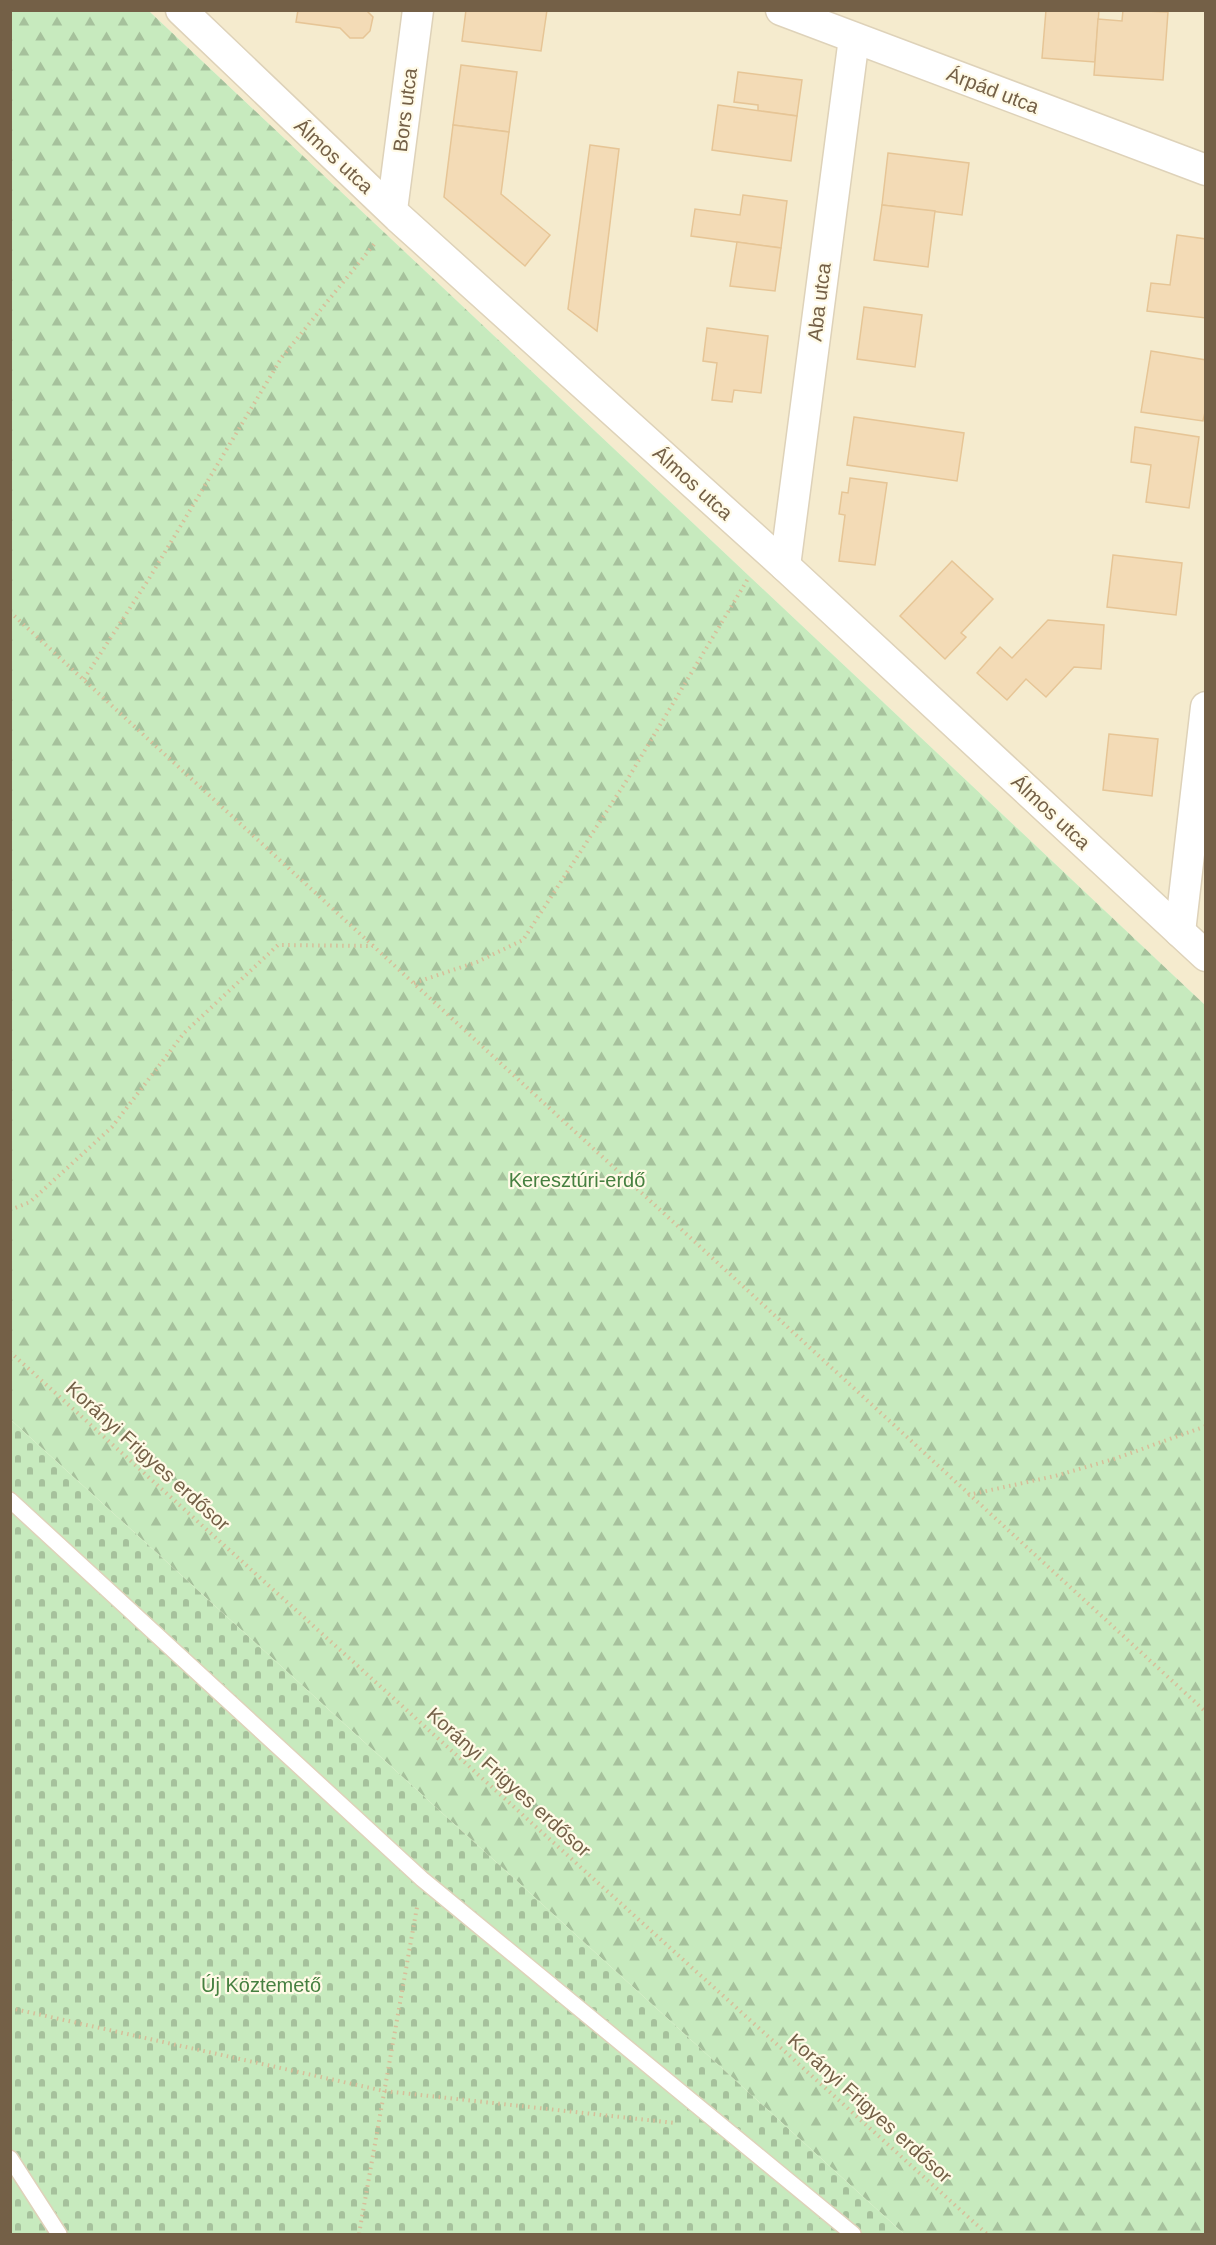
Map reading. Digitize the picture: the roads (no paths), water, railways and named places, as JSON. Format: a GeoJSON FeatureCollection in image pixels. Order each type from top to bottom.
{"type":"FeatureCollection","features":[{"type":"Feature","properties":{"kind":"street","name":"Álmos utca"},"geometry":{"type":"LineString","coordinates":[[181,10],[395,214],[775,557],[1206,956]]}},
{"type":"Feature","properties":{"kind":"street","name":"Bors utca"},"geometry":{"type":"LineString","coordinates":[[395,214],[418,10]]}},
{"type":"Feature","properties":{"kind":"street","name":"Árpád utca"},"geometry":{"type":"LineString","coordinates":[[781,10],[1206,170]]}},
{"type":"Feature","properties":{"kind":"street","name":"Aba utca"},"geometry":{"type":"LineString","coordinates":[[775,557],[854,38]]}},
{"type":"Feature","properties":{"kind":"street"},"geometry":{"type":"LineString","coordinates":[[1180,932],[1206,707]]}},
{"type":"Feature","properties":{"kind":"lane"},"geometry":{"type":"LineString","coordinates":[[10,1500],[422,1879],[853,2235]]}},
{"type":"Feature","properties":{"kind":"lane"},"geometry":{"type":"LineString","coordinates":[[10,2158],[59,2235]]}},
{"type":"Feature","properties":{"kind":"park label","name":"Keresztúri-erdő"},"geometry":{"type":"Point","coordinates":[577,1180]}},
{"type":"Feature","properties":{"kind":"park label","name":"Új Köztemető"},"geometry":{"type":"Point","coordinates":[261,1985]}}]}
